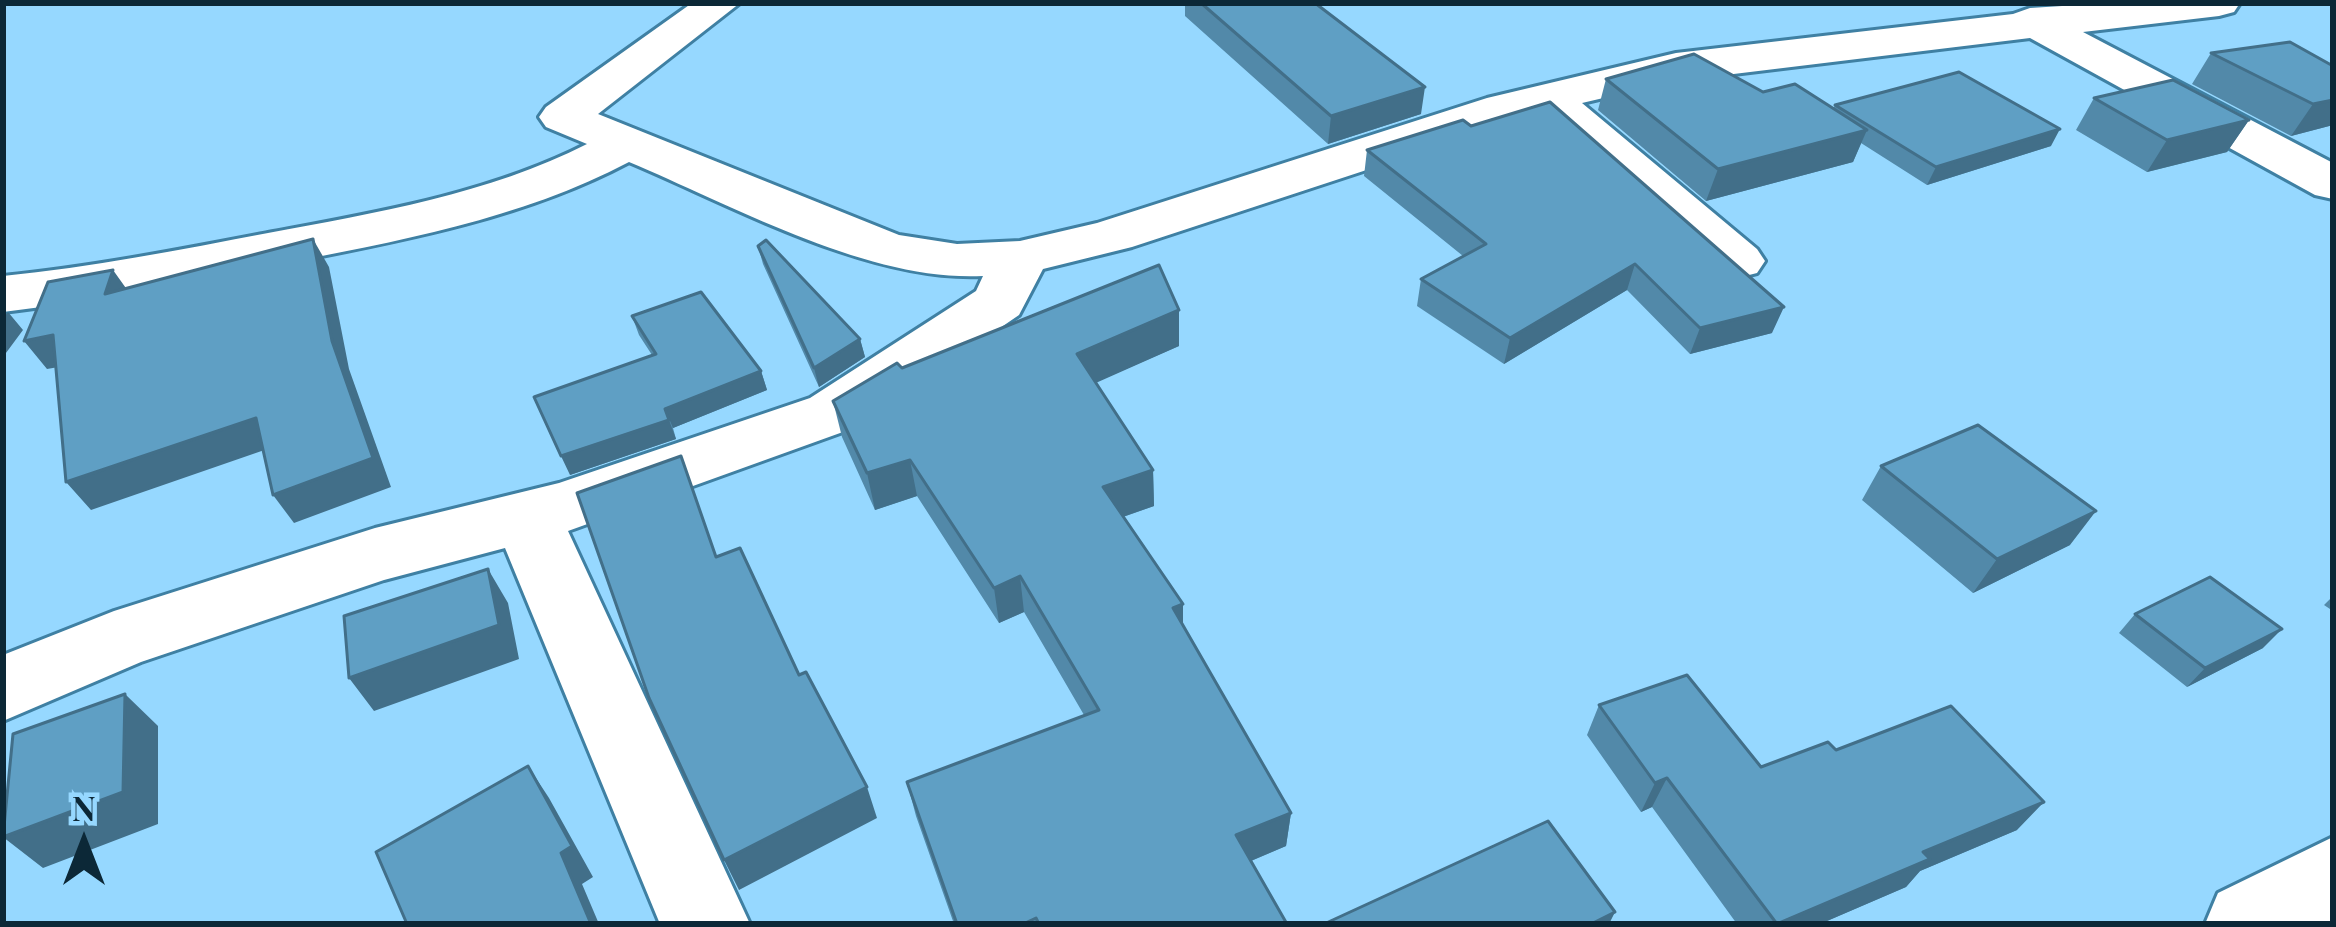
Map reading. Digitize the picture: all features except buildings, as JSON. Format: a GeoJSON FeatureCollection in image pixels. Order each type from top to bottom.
{"type":"FeatureCollection","features":[{"type":"Feature","properties":{"kind":"street"},"geometry":{"type":"LineString","coordinates":[[719,3],[563,117],[887,250],[957,261],[1020,258],[1113,236],[1547,98],[1676,67],[2219,3]]}},
{"type":"Feature","properties":{"kind":"street"},"geometry":{"type":"LineString","coordinates":[[1997,3],[2333,184]]}},
{"type":"Feature","properties":{"kind":"street"},"geometry":{"type":"LineString","coordinates":[[1547,98],[1737,261]]}},
{"type":"Feature","properties":{"kind":"street"},"geometry":{"type":"LineString","coordinates":[[3,294],[85,285],[366,231],[556,180],[631,142]]}},
{"type":"Feature","properties":{"kind":"street"},"geometry":{"type":"LineString","coordinates":[[3,689],[114,641],[375,556],[527,517],[832,412],[999,302],[1020,258]]}},
{"type":"Feature","properties":{"kind":"street"},"geometry":{"type":"LineString","coordinates":[[527,517],[705,924]]}},
{"type":"Feature","properties":{"kind":"street"},"geometry":{"type":"LineString","coordinates":[[2250,924],[2333,878]]}}]}
